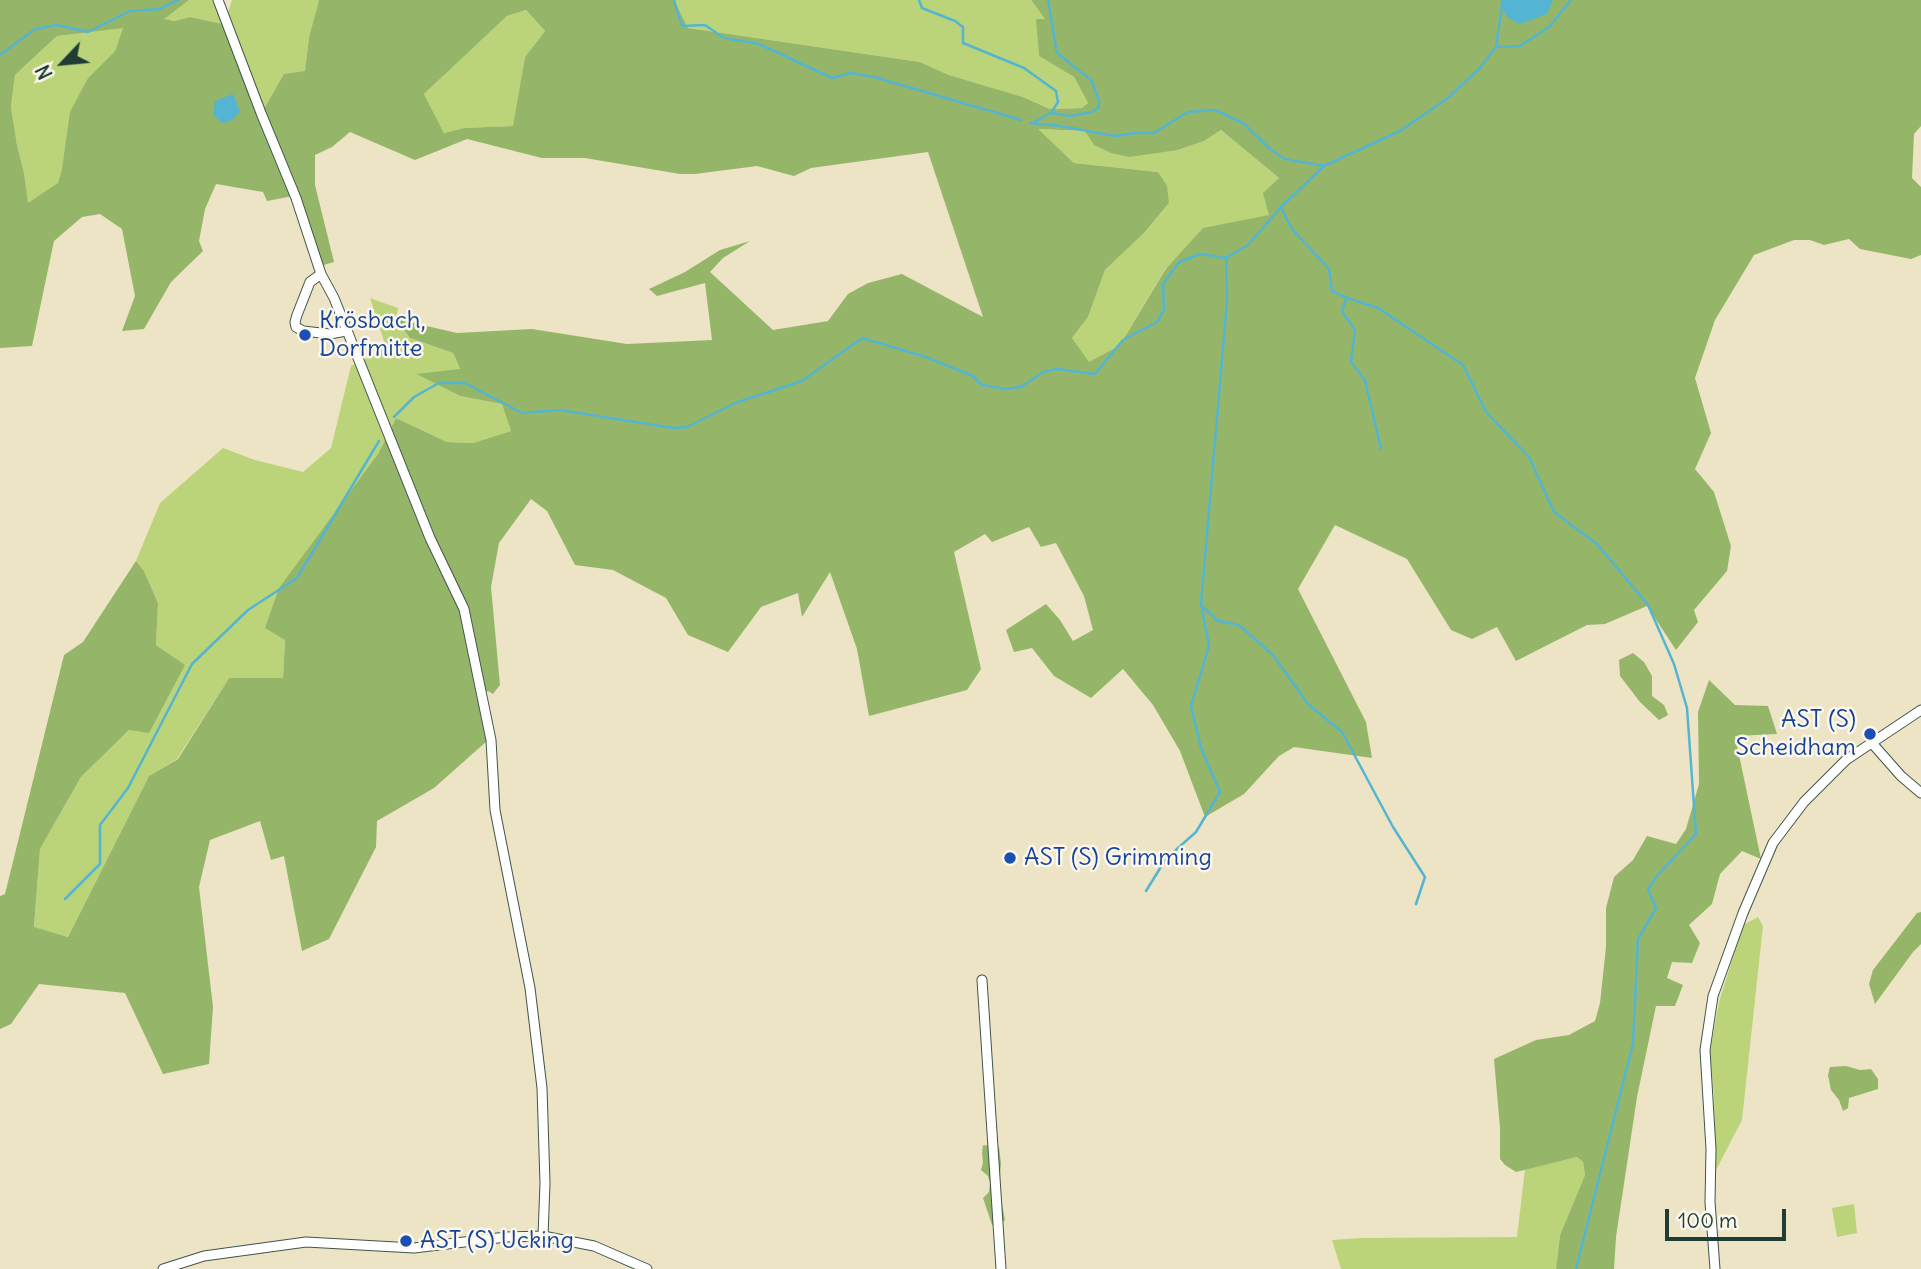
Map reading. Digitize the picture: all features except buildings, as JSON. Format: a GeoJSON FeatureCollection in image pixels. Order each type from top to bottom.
{"type":"FeatureCollection","features":[{"type":"Feature","properties":{"kind":"street"},"geometry":{"type":"LineString","coordinates":[[218,0],[296,198],[321,274],[334,298],[430,538],[464,609],[491,740],[495,810],[530,988],[542,1088],[545,1183],[543,1236]]}},
{"type":"Feature","properties":{"kind":"street"},"geometry":{"type":"LineString","coordinates":[[321,274],[310,282],[306,290],[295,322],[296,327],[303,331],[330,334],[346,331]]}},
{"type":"Feature","properties":{"kind":"street"},"geometry":{"type":"LineString","coordinates":[[1715,1269],[1705,1050],[1713,996],[1743,913],[1773,843],[1812,794],[1846,760],[1921,710]]}},
{"type":"Feature","properties":{"kind":"street"},"geometry":{"type":"LineString","coordinates":[[1871,742],[1901,776],[1921,793]]}},
{"type":"Feature","properties":{"kind":"street"},"geometry":{"type":"LineString","coordinates":[[982,980],[1001,1269]]}},
{"type":"Feature","properties":{"kind":"street"},"geometry":{"type":"LineString","coordinates":[[163,1269],[205,1256],[306,1242],[414,1248],[506,1237],[543,1236],[594,1246],[647,1269]]}},
{"type":"Feature","properties":{"kind":"green space"},"geometry":{"type":"Polygon","coordinates":[[[0,0],[189,0],[164,19],[174,21],[190,17],[223,24],[293,196],[267,201],[263,192],[216,184],[205,209],[199,241],[203,251],[171,282],[144,329],[122,331],[135,296],[122,229],[100,214],[82,217],[54,241],[32,346],[0,348],[0,0]],[[123,28],[57,36],[15,75],[11,107],[28,203],[58,183],[70,112],[88,78],[115,51],[123,28]]]}},
{"type":"Feature","properties":{"kind":"green space"},"geometry":{"type":"Polygon","coordinates":[[[189,0],[215,0],[223,24],[190,17],[174,21],[163,19],[189,0]]]}},
{"type":"Feature","properties":{"kind":"green space"},"geometry":{"type":"Polygon","coordinates":[[[232,0],[319,0],[309,37],[305,71],[263,111],[228,13],[232,0]]]}},
{"type":"Feature","properties":{"kind":"green space"},"geometry":{"type":"Polygon","coordinates":[[[319,0],[674,0],[688,28],[920,62],[949,75],[1023,97],[1050,109],[1082,108],[1088,103],[1074,77],[1039,56],[1036,19],[1045,19],[1031,0],[1921,0],[1921,126],[1914,134],[1912,178],[1921,187],[1921,255],[1911,259],[1860,249],[1849,239],[1824,245],[1810,240],[1794,240],[1754,255],[1715,320],[1695,378],[1711,433],[1695,469],[1714,492],[1731,546],[1727,571],[1694,610],[1698,622],[1676,650],[1647,606],[1605,624],[1587,625],[1516,661],[1497,627],[1472,639],[1451,630],[1407,559],[1335,525],[1298,589],[1366,722],[1372,758],[1294,747],[1279,756],[1244,794],[1205,817],[1180,751],[1153,705],[1123,669],[1091,698],[1054,676],[1032,648],[1014,652],[1006,630],[1046,604],[1073,641],[1093,630],[1084,596],[1056,543],[1041,547],[1029,527],[992,542],[985,534],[954,552],[981,669],[967,690],[869,716],[857,649],[830,572],[802,617],[798,593],[761,607],[728,652],[688,635],[666,598],[613,570],[575,565],[547,511],[531,499],[499,543],[491,587],[500,685],[493,694],[488,691],[484,693],[487,741],[434,788],[377,821],[376,847],[329,939],[302,951],[284,856],[271,860],[260,821],[210,840],[199,887],[213,1007],[209,1064],[163,1074],[125,993],[39,984],[11,1024],[0,1029],[0,896],[5,894],[64,655],[83,642],[136,561],[144,571],[158,603],[156,645],[185,665],[149,733],[129,730],[81,777],[40,849],[34,927],[68,937],[149,776],[178,759],[229,678],[283,678],[285,640],[265,628],[279,588],[378,454],[396,418],[447,442],[473,443],[511,431],[502,404],[460,396],[416,374],[460,369],[453,353],[410,338],[396,319],[457,333],[532,329],[627,344],[712,340],[705,283],[657,296],[649,289],[685,272],[720,250],[750,241],[723,258],[710,272],[773,330],[828,321],[848,294],[868,283],[902,274],[983,317],[928,152],[811,168],[794,176],[757,166],[680,174],[585,158],[542,158],[467,139],[415,160],[350,132],[332,147],[315,155],[315,185],[334,262],[320,266],[263,111],[284,74],[305,71],[309,37],[319,0]],[[526,10],[507,16],[424,94],[444,133],[464,128],[513,126],[525,57],[545,31],[526,10]],[[1038,129],[1074,163],[1158,172],[1167,186],[1169,203],[1144,233],[1105,270],[1088,317],[1072,338],[1089,362],[1115,348],[1123,340],[1165,270],[1203,228],[1269,215],[1263,193],[1279,178],[1221,130],[1204,141],[1178,150],[1129,157],[1094,145],[1085,131],[1038,129]]]}},
{"type":"Feature","properties":{"kind":"green space"},"geometry":{"type":"Polygon","coordinates":[[[674,0],[1031,0],[1045,19],[1037,19],[1039,56],[1074,77],[1088,103],[1083,108],[1050,109],[1023,97],[949,75],[920,62],[688,28],[674,0]]]}},
{"type":"Feature","properties":{"kind":"green space"},"geometry":{"type":"Polygon","coordinates":[[[526,10],[545,31],[525,57],[514,126],[464,128],[444,133],[424,94],[507,16],[526,10]]]}},
{"type":"Feature","properties":{"kind":"green space"},"geometry":{"type":"Polygon","coordinates":[[[124,27],[115,51],[88,78],[58,184],[27,204],[11,107],[15,75],[57,36],[124,27]]]}},
{"type":"Feature","properties":{"kind":"green space"},"geometry":{"type":"Polygon","coordinates":[[[1037,129],[1085,131],[1178,150],[1204,141],[1221,130],[1279,178],[1269,216],[1165,269],[1123,340],[1115,348],[1088,363],[1072,338],[1088,317],[1105,270],[1144,233],[1169,203],[1158,172],[1074,163],[1037,129]]]}},
{"type":"Feature","properties":{"kind":"green space"},"geometry":{"type":"Polygon","coordinates":[[[370,298],[398,308],[396,319],[410,338],[453,353],[460,370],[418,375],[460,396],[503,404],[511,431],[473,443],[447,442],[396,418],[285,640],[283,678],[229,678],[177,759],[149,776],[68,937],[34,928],[40,849],[81,777],[129,730],[184,665],[156,645],[158,603],[144,571],[136,561],[160,503],[223,448],[255,460],[303,472],[331,448],[351,366],[374,355],[384,341],[370,298]]]}},
{"type":"Feature","properties":{"kind":"green space"},"geometry":{"type":"Polygon","coordinates":[[[1633,653],[1644,662],[1652,676],[1652,696],[1664,705],[1668,715],[1659,720],[1640,702],[1620,676],[1619,660],[1633,653]]]}},
{"type":"Feature","properties":{"kind":"green space"},"geometry":{"type":"Polygon","coordinates":[[[1709,680],[1735,705],[1768,706],[1777,734],[1735,736],[1761,859],[1742,851],[1720,874],[1712,904],[1689,925],[1700,943],[1692,963],[1672,962],[1667,978],[1683,985],[1675,1006],[1656,1006],[1637,1097],[1616,1237],[1614,1269],[1556,1269],[1560,1235],[1585,1175],[1583,1162],[1577,1157],[1516,1172],[1505,1165],[1500,1159],[1494,1059],[1536,1040],[1569,1035],[1595,1021],[1600,1003],[1606,947],[1606,908],[1614,877],[1633,860],[1647,836],[1676,844],[1686,829],[1699,784],[1698,712],[1709,680]]]}},
{"type":"Feature","properties":{"kind":"green space"},"geometry":{"type":"Polygon","coordinates":[[[1921,912],[1921,944],[1875,1004],[1869,984],[1873,970],[1917,913],[1921,912]]]}},
{"type":"Feature","properties":{"kind":"green space"},"geometry":{"type":"Polygon","coordinates":[[[1758,917],[1763,926],[1742,1120],[1716,1170],[1710,1052],[1719,1002],[1743,925],[1758,917]]]}},
{"type":"Feature","properties":{"kind":"green space"},"geometry":{"type":"Polygon","coordinates":[[[1846,1066],[1860,1070],[1871,1069],[1878,1079],[1878,1089],[1849,1098],[1848,1108],[1843,1111],[1831,1090],[1828,1075],[1830,1067],[1846,1066]]]}},
{"type":"Feature","properties":{"kind":"green space"},"geometry":{"type":"Polygon","coordinates":[[[983,1145],[999,1147],[999,1189],[1005,1220],[997,1227],[992,1225],[983,1198],[989,1192],[990,1183],[988,1176],[981,1170],[983,1145]]]}},
{"type":"Feature","properties":{"kind":"green space"},"geometry":{"type":"Polygon","coordinates":[[[1577,1157],[1583,1162],[1585,1175],[1560,1235],[1556,1269],[1341,1269],[1332,1240],[1517,1237],[1525,1169],[1577,1157]]]}},
{"type":"Feature","properties":{"kind":"green space"},"geometry":{"type":"Polygon","coordinates":[[[1854,1204],[1857,1233],[1837,1237],[1832,1208],[1854,1204]]]}},
{"type":"Feature","properties":{"kind":"water"},"geometry":{"type":"Polygon","coordinates":[[[1501,0],[1553,0],[1547,14],[1520,24],[1508,18],[1500,6],[1501,0]]]}},
{"type":"Feature","properties":{"kind":"water"},"geometry":{"type":"Polygon","coordinates":[[[233,94],[240,111],[233,120],[222,123],[213,115],[215,101],[233,94]]]}},
{"type":"Feature","properties":{"kind":"waterway"},"geometry":{"type":"LineString","coordinates":[[0,55],[35,29],[57,25],[88,32],[130,11],[159,9],[178,0]]}},
{"type":"Feature","properties":{"kind":"waterway"},"geometry":{"type":"LineString","coordinates":[[674,0],[682,26],[705,25],[724,38],[759,44],[832,78],[851,73],[874,77],[1021,120]]}},
{"type":"Feature","properties":{"kind":"waterway"},"geometry":{"type":"LineString","coordinates":[[919,0],[922,8],[963,27],[963,43],[1024,68],[1056,91],[1058,102],[1051,113],[1032,123]]}},
{"type":"Feature","properties":{"kind":"waterway"},"geometry":{"type":"LineString","coordinates":[[1048,0],[1057,53],[1091,80],[1099,100],[1098,108],[1092,112],[1070,116],[1052,113]]}},
{"type":"Feature","properties":{"kind":"waterway"},"geometry":{"type":"LineString","coordinates":[[1496,47],[1520,46],[1549,27],[1571,0]]}},
{"type":"Feature","properties":{"kind":"waterway"},"geometry":{"type":"LineString","coordinates":[[394,417],[414,397],[439,383],[465,383],[522,413],[560,410],[673,428],[687,427],[735,403],[802,381],[862,338],[926,357],[973,376],[982,385],[1006,389],[1021,387],[1043,372],[1057,369],[1095,374],[1123,340],[1157,322],[1164,310],[1163,284],[1179,262],[1200,254],[1226,258],[1248,245],[1281,207],[1324,166],[1400,131],[1448,98],[1480,68],[1496,47],[1501,11],[1504,9]]}},
{"type":"Feature","properties":{"kind":"waterway"},"geometry":{"type":"LineString","coordinates":[[1030,123],[1115,136],[1154,133],[1188,112],[1215,110],[1243,123],[1271,150],[1285,159],[1324,166]]}},
{"type":"Feature","properties":{"kind":"waterway"},"geometry":{"type":"LineString","coordinates":[[1281,208],[1292,229],[1329,269],[1332,291],[1378,308],[1463,365],[1486,412],[1529,457],[1554,512],[1597,544],[1648,605],[1674,664],[1687,708],[1696,834],[1648,889],[1656,908],[1638,939],[1633,1044],[1576,1269]]}},
{"type":"Feature","properties":{"kind":"waterway"},"geometry":{"type":"LineString","coordinates":[[1146,891],[1164,862],[1196,832],[1220,792],[1201,748],[1191,706],[1209,646],[1201,604],[1227,302],[1226,258]]}},
{"type":"Feature","properties":{"kind":"waterway"},"geometry":{"type":"LineString","coordinates":[[1346,299],[1342,311],[1355,330],[1351,362],[1365,380],[1381,449]]}},
{"type":"Feature","properties":{"kind":"waterway"},"geometry":{"type":"LineString","coordinates":[[65,899],[100,864],[100,825],[128,788],[192,664],[248,610],[297,578],[379,441]]}},
{"type":"Feature","properties":{"kind":"waterway"},"geometry":{"type":"LineString","coordinates":[[1202,606],[1218,621],[1239,625],[1273,655],[1308,704],[1342,732],[1393,827],[1425,877],[1416,904]]}},
{"type":"Feature","properties":{"kind":"place","name":"Krösbach, Dorfmitte"},"geometry":{"type":"Point","coordinates":[305,335]}},
{"type":"Feature","properties":{"kind":"place","name":"AST (S) Scheidham"},"geometry":{"type":"Point","coordinates":[1870,734]}},
{"type":"Feature","properties":{"kind":"place","name":"AST (S) Grimming"},"geometry":{"type":"Point","coordinates":[1010,858]}},
{"type":"Feature","properties":{"kind":"place","name":"AST (S) Ucking"},"geometry":{"type":"Point","coordinates":[406,1241]}}]}
